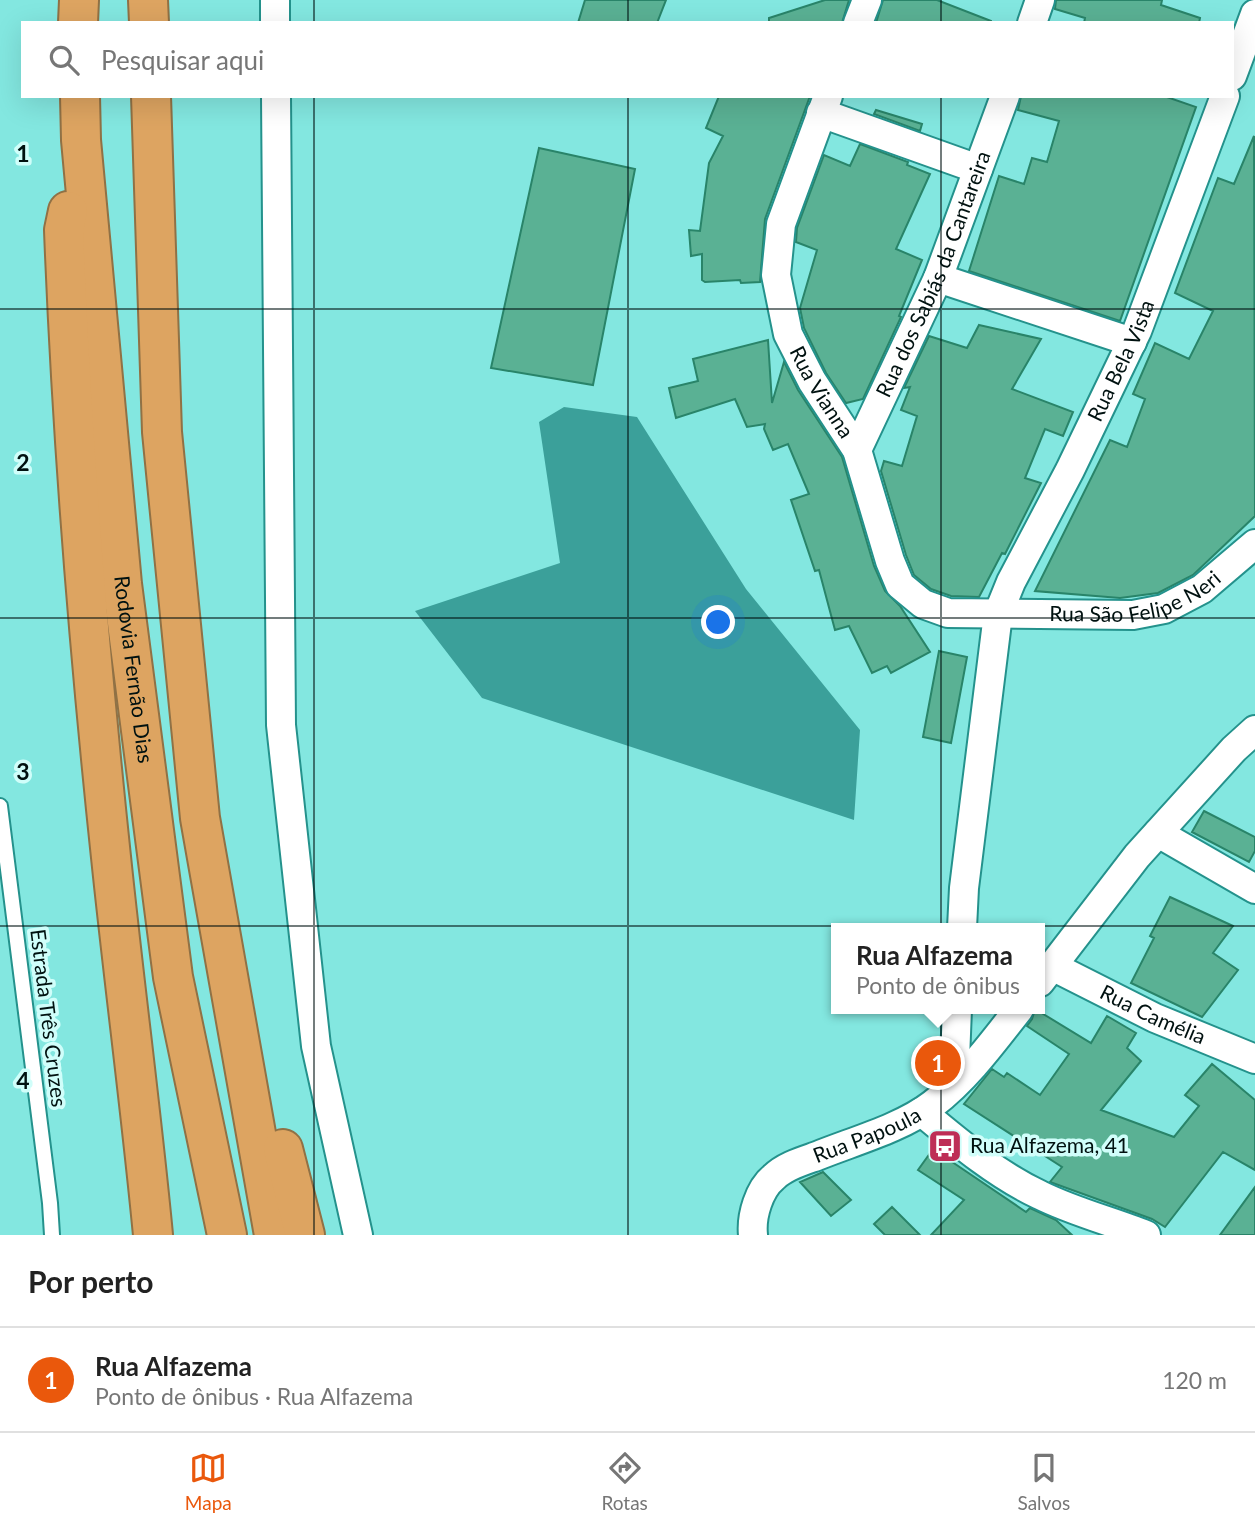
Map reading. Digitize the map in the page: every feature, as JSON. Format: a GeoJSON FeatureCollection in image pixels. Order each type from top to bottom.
{"type":"FeatureCollection","features":[{"type":"Feature","properties":{"kind":"highway"},"geometry":{"type":"LineString","coordinates":[[78,21],[79,0]]}},
{"type":"Feature","properties":{"kind":"highway"},"geometry":{"type":"LineString","coordinates":[[148,0],[149,21]]}},
{"type":"Feature","properties":{"kind":"highway","name":"Rodovia Fernão Dias"},"geometry":{"type":"LineString","coordinates":[[80,98],[122,584],[173,977],[227,1235]]}},
{"type":"Feature","properties":{"kind":"highway"},"geometry":{"type":"LineString","coordinates":[[151,98],[162,432],[200,818],[274,1235]]}},
{"type":"Feature","properties":{"kind":"highway"},"geometry":{"type":"LineString","coordinates":[[82,141],[64,230],[79,516],[111,857],[153,1235]]}},
{"type":"Feature","properties":{"kind":"highway"},"geometry":{"type":"LineString","coordinates":[[198,793],[305,1235]]}},
{"type":"Feature","properties":{"kind":"street"},"geometry":{"type":"LineString","coordinates":[[275,0],[275,21]]}},
{"type":"Feature","properties":{"kind":"street"},"geometry":{"type":"LineString","coordinates":[[859,21],[867,0]]}},
{"type":"Feature","properties":{"kind":"street"},"geometry":{"type":"LineString","coordinates":[[1033,21],[1040,0]]}},
{"type":"Feature","properties":{"kind":"street"},"geometry":{"type":"LineString","coordinates":[[1234,71],[1255,14]]}},
{"type":"Feature","properties":{"kind":"street"},"geometry":{"type":"LineString","coordinates":[[276,98],[281,725],[316,1046],[358,1235]]}},
{"type":"Feature","properties":{"kind":"street","name":"Rua dos Sabiás da Cantareira"},"geometry":{"type":"LineString","coordinates":[[857,450],[938,278],[1004,98]]}},
{"type":"Feature","properties":{"kind":"street","name":"Rua Bela Vista"},"geometry":{"type":"LineString","coordinates":[[962,923],[964,888],[998,614],[1011,582],[1070,470],[1132,342],[1224,98]]}},
{"type":"Feature","properties":{"kind":"street"},"geometry":{"type":"LineString","coordinates":[[824,105],[978,169]]}},
{"type":"Feature","properties":{"kind":"street","name":"Rua Vianna"},"geometry":{"type":"LineString","coordinates":[[824,105],[781,224],[776,275],[788,334],[812,381],[857,450],[890,561],[900,585],[923,604],[948,613],[998,614]]}},
{"type":"Feature","properties":{"kind":"street"},"geometry":{"type":"LineString","coordinates":[[938,278],[1132,342]]}},
{"type":"Feature","properties":{"kind":"street","name":"Rua São Felipe Neri"},"geometry":{"type":"LineString","coordinates":[[998,614],[1133,615],[1164,609],[1202,589],[1255,544]]}},
{"type":"Feature","properties":{"kind":"street"},"geometry":{"type":"LineString","coordinates":[[1046,974],[1158,833],[1244,754],[1255,730]]}},
{"type":"Feature","properties":{"kind":"street"},"geometry":{"type":"LineString","coordinates":[[1158,833],[1255,889]]}},
{"type":"Feature","properties":{"kind":"street","name":"Rua Camélia"},"geometry":{"type":"LineString","coordinates":[[1046,974],[1255,1059]]}},
{"type":"Feature","properties":{"kind":"street"},"geometry":{"type":"LineString","coordinates":[[954,1084],[957,1014]]}},
{"type":"Feature","properties":{"kind":"street","name":"Rua Papoula"},"geometry":{"type":"LineString","coordinates":[[753,1232],[761,1193],[774,1176],[801,1162],[922,1112],[954,1084],[1014,1014]]}},
{"type":"Feature","properties":{"kind":"street"},"geometry":{"type":"LineString","coordinates":[[922,1112],[955,1140],[1026,1188],[1071,1208],[1146,1235]]}},
{"type":"Feature","properties":{"kind":"lane","name":"Estrada Três Cruzes"},"geometry":{"type":"LineString","coordinates":[[0,806],[52,1235]]}},
{"type":"Feature","properties":{"kind":"shaded area"},"geometry":{"type":"Polygon","coordinates":[[[564,407],[637,417],[746,589],[860,730],[854,820],[482,698],[415,611],[560,563],[539,422],[564,407]]]}},
{"type":"Feature","properties":{"kind":"building"},"geometry":{"type":"Polygon","coordinates":[[[585,0],[666,0],[658,21],[579,21],[585,0]]]}},
{"type":"Feature","properties":{"kind":"building"},"geometry":{"type":"Polygon","coordinates":[[[825,0],[849,0],[843,21],[769,21],[769,18],[825,0]]]}},
{"type":"Feature","properties":{"kind":"building"},"geometry":{"type":"Polygon","coordinates":[[[883,0],[937,0],[991,21],[877,21],[883,0]]]}},
{"type":"Feature","properties":{"kind":"building"},"geometry":{"type":"Polygon","coordinates":[[[1056,0],[1162,0],[1161,5],[1200,18],[1199,21],[1084,21],[1085,18],[1055,9],[1056,0]]]}},
{"type":"Feature","properties":{"kind":"building"},"geometry":{"type":"Polygon","coordinates":[[[718,98],[809,98],[765,219],[760,282],[705,282],[702,280],[702,254],[691,256],[689,230],[700,231],[709,163],[723,136],[706,128],[718,98]]]}},
{"type":"Feature","properties":{"kind":"building"},"geometry":{"type":"Polygon","coordinates":[[[1021,98],[1170,98],[1196,107],[1120,321],[969,271],[999,176],[1024,184],[1032,158],[1047,162],[1059,121],[1018,110],[1021,98]]]}},
{"type":"Feature","properties":{"kind":"building"},"geometry":{"type":"Polygon","coordinates":[[[876,110],[922,124],[920,131],[874,114],[876,110]]]}},
{"type":"Feature","properties":{"kind":"building"},"geometry":{"type":"Polygon","coordinates":[[[1254,136],[1255,516],[1193,575],[1158,593],[1120,598],[1035,591],[1110,440],[1127,447],[1145,399],[1133,394],[1155,343],[1189,359],[1213,311],[1175,293],[1218,178],[1234,184],[1254,136]]]}},
{"type":"Feature","properties":{"kind":"building"},"geometry":{"type":"Polygon","coordinates":[[[860,144],[908,162],[907,165],[930,174],[896,249],[922,260],[899,316],[901,317],[863,399],[846,403],[826,373],[804,328],[800,308],[817,250],[796,242],[797,228],[824,155],[850,166],[860,144]]]}},
{"type":"Feature","properties":{"kind":"building"},"geometry":{"type":"Polygon","coordinates":[[[539,148],[635,169],[593,385],[491,368],[539,148]]]}},
{"type":"Feature","properties":{"kind":"building"},"geometry":{"type":"Polygon","coordinates":[[[979,325],[1041,339],[1012,389],[1073,412],[1063,436],[1045,429],[1025,478],[1041,483],[1005,554],[1002,553],[979,597],[951,596],[931,589],[914,575],[881,471],[884,461],[902,466],[917,416],[901,410],[910,387],[904,388],[929,336],[967,348],[979,325]]]}},
{"type":"Feature","properties":{"kind":"building"},"geometry":{"type":"Polygon","coordinates":[[[768,340],[772,403],[784,362],[798,390],[842,457],[874,566],[885,591],[900,606],[930,652],[891,673],[887,666],[872,673],[849,626],[835,630],[819,570],[815,571],[791,500],[809,494],[788,444],[773,450],[764,429],[765,424],[747,427],[735,399],[676,418],[669,388],[698,381],[693,359],[768,340]]]}},
{"type":"Feature","properties":{"kind":"building"},"geometry":{"type":"Polygon","coordinates":[[[939,651],[967,657],[951,743],[923,737],[939,651]]]}},
{"type":"Feature","properties":{"kind":"building"},"geometry":{"type":"Polygon","coordinates":[[[1204,811],[1255,837],[1255,851],[1249,862],[1192,832],[1204,811]]]}},
{"type":"Feature","properties":{"kind":"building"},"geometry":{"type":"Polygon","coordinates":[[[1170,897],[1233,926],[1213,953],[1238,970],[1202,1017],[1131,983],[1154,938],[1150,936],[1170,897]]]}},
{"type":"Feature","properties":{"kind":"building"},"geometry":{"type":"Polygon","coordinates":[[[1034,1014],[1043,1014],[1091,1043],[1107,1016],[1136,1033],[1127,1048],[1141,1061],[1101,1110],[1174,1137],[1199,1106],[1185,1095],[1212,1064],[1255,1100],[1255,1170],[1223,1152],[1165,1227],[1152,1219],[1050,1182],[1062,1167],[964,1104],[992,1069],[1004,1077],[1007,1073],[1040,1095],[1069,1054],[1027,1026],[1034,1014]]]}},
{"type":"Feature","properties":{"kind":"building"},"geometry":{"type":"Polygon","coordinates":[[[933,1149],[1026,1212],[1030,1208],[1056,1220],[1072,1235],[931,1235],[964,1200],[918,1170],[933,1149]]]}},
{"type":"Feature","properties":{"kind":"building"},"geometry":{"type":"Polygon","coordinates":[[[823,1172],[851,1200],[831,1216],[800,1182],[823,1172]]]}},
{"type":"Feature","properties":{"kind":"building"},"geometry":{"type":"Polygon","coordinates":[[[1255,1187],[1255,1235],[1220,1235],[1255,1187]]]}},
{"type":"Feature","properties":{"kind":"building"},"geometry":{"type":"Polygon","coordinates":[[[892,1207],[920,1235],[885,1235],[874,1224],[892,1207]]]}},
{"type":"Feature","properties":{"kind":"place","name":"Rua Alfazema"},"geometry":{"type":"Point","coordinates":[938,1063]}},
{"type":"Feature","properties":{"kind":"place","name":"Rua Alfazema, 41"},"geometry":{"type":"Point","coordinates":[945,1146]}}]}
